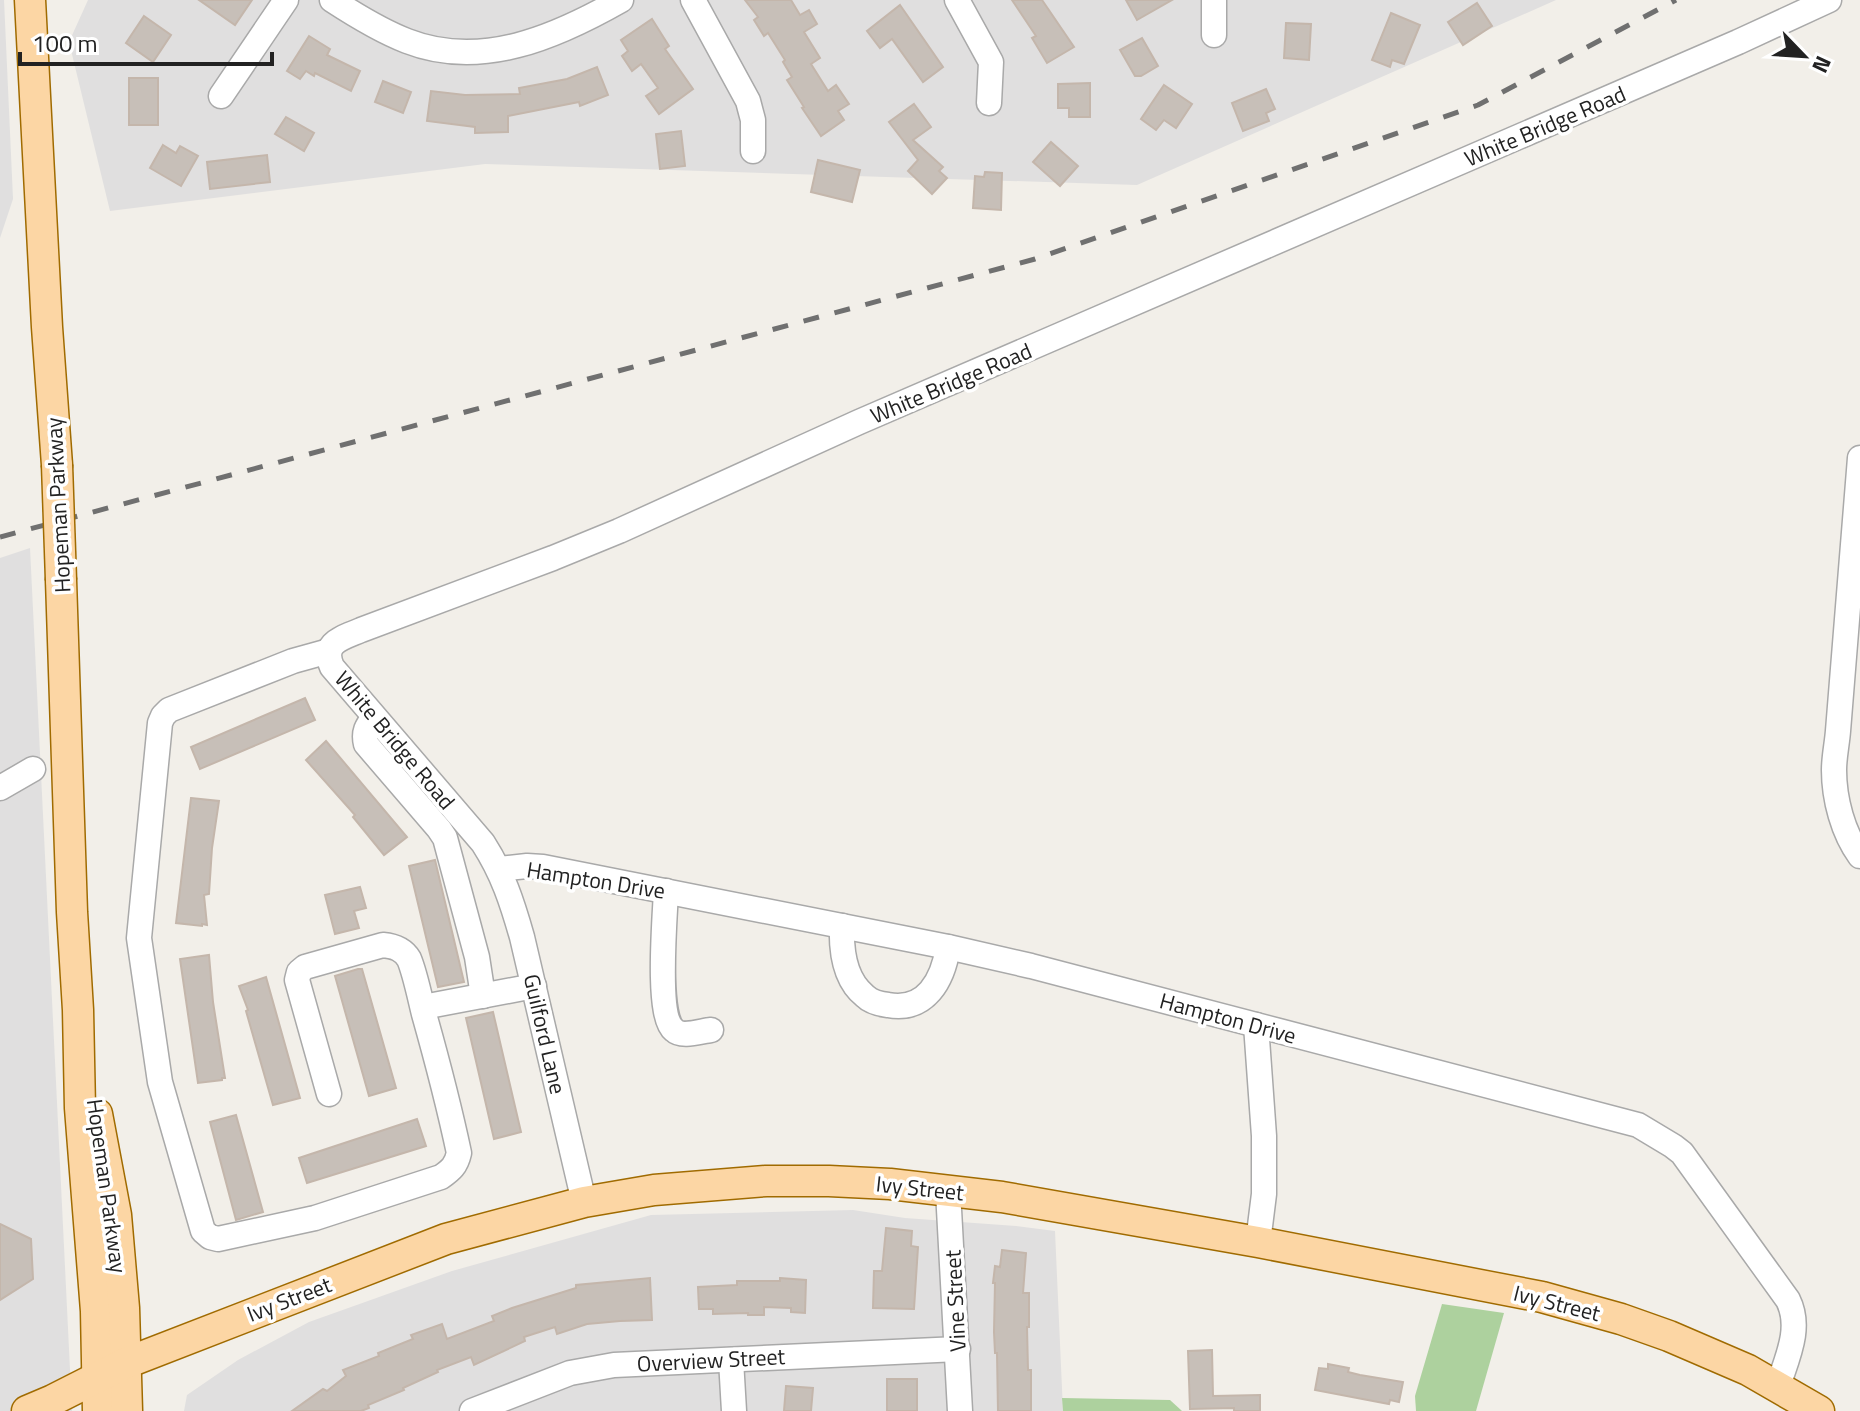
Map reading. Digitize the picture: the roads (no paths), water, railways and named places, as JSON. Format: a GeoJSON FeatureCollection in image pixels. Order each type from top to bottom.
{"type":"FeatureCollection","features":[{"type":"Feature","properties":{"kind":"main road","name":"Hopeman Parkway"},"geometry":{"type":"LineString","coordinates":[[30,0],[57,465],[80,1108],[96,1311],[98,1411]]}},
{"type":"Feature","properties":{"kind":"main road","name":"Hopeman Parkway"},"geometry":{"type":"LineString","coordinates":[[78,1010],[116,1215],[127,1411]]}},
{"type":"Feature","properties":{"kind":"main road","name":"Ivy Street"},"geometry":{"type":"LineString","coordinates":[[27,1411],[126,1363],[446,1239],[584,1202],[654,1190],[766,1181],[890,1184],[1002,1197],[1526,1294],[1621,1319],[1669,1336],[1748,1370],[1819,1411]]}},
{"type":"Feature","properties":{"kind":"street"},"geometry":{"type":"LineString","coordinates":[[221,96],[286,0]]}},
{"type":"Feature","properties":{"kind":"street"},"geometry":{"type":"LineString","coordinates":[[332,0],[407,41],[462,53],[518,46],[566,28],[621,0]]}},
{"type":"Feature","properties":{"kind":"street"},"geometry":{"type":"LineString","coordinates":[[693,0],[748,101],[753,120],[753,151]]}},
{"type":"Feature","properties":{"kind":"street"},"geometry":{"type":"LineString","coordinates":[[957,0],[991,62],[989,103]]}},
{"type":"Feature","properties":{"kind":"street"},"geometry":{"type":"LineString","coordinates":[[1214,0],[1214,35]]}},
{"type":"Feature","properties":{"kind":"street","name":"White Bridge Road"},"geometry":{"type":"LineString","coordinates":[[499,869],[483,843],[332,667],[329,651],[336,641],[619,531],[805,446],[1829,0]]}},
{"type":"Feature","properties":{"kind":"street"},"geometry":{"type":"LineString","coordinates":[[1860,458],[1834,770],[1837,801],[1845,829],[1860,856]]}},
{"type":"Feature","properties":{"kind":"street"},"geometry":{"type":"LineString","coordinates":[[329,651],[293,661],[169,710],[163,716],[139,938],[160,1082],[203,1231],[210,1237],[218,1239],[303,1221],[441,1177],[452,1170],[459,1153],[445,1088],[408,959],[394,946],[383,945],[305,967],[299,972],[297,980],[329,1094]]}},
{"type":"Feature","properties":{"kind":"street"},"geometry":{"type":"LineString","coordinates":[[374,717],[365,729],[366,744],[445,838],[477,957],[483,996]]}},
{"type":"Feature","properties":{"kind":"street"},"geometry":{"type":"LineString","coordinates":[[0,788],[33,769]]}},
{"type":"Feature","properties":{"kind":"street","name":"Hampton Drive"},"geometry":{"type":"LineString","coordinates":[[499,869],[543,867],[948,947],[1638,1125],[1682,1153],[1788,1300],[1794,1322],[1791,1346],[1778,1386]]}},
{"type":"Feature","properties":{"kind":"street","name":"Guilford Lane"},"geometry":{"type":"LineString","coordinates":[[499,869],[512,902],[534,986],[584,1202]]}},
{"type":"Feature","properties":{"kind":"street"},"geometry":{"type":"LineString","coordinates":[[666,891],[663,977],[664,1003],[670,1026],[682,1034],[711,1030]]}},
{"type":"Feature","properties":{"kind":"street"},"geometry":{"type":"LineString","coordinates":[[842,926],[841,945],[852,980],[862,995],[877,1003],[901,1006],[923,998],[940,978],[948,947]]}},
{"type":"Feature","properties":{"kind":"street"},"geometry":{"type":"LineString","coordinates":[[423,1007],[534,986]]}},
{"type":"Feature","properties":{"kind":"street"},"geometry":{"type":"LineString","coordinates":[[1256,1025],[1264,1136],[1264,1194],[1258,1242]]}},
{"type":"Feature","properties":{"kind":"street","name":"Vine Street"},"geometry":{"type":"LineString","coordinates":[[948,1191],[960,1411]]}},
{"type":"Feature","properties":{"kind":"street","name":"Overview Street"},"geometry":{"type":"LineString","coordinates":[[472,1411],[570,1373],[614,1365],[958,1349]]}},
{"type":"Feature","properties":{"kind":"street"},"geometry":{"type":"LineString","coordinates":[[731,1360],[734,1411]]}},
{"type":"Feature","properties":{"kind":"railway"},"geometry":{"type":"LineString","coordinates":[[0,537],[1035,259],[1478,105],[1676,0]]}}]}
